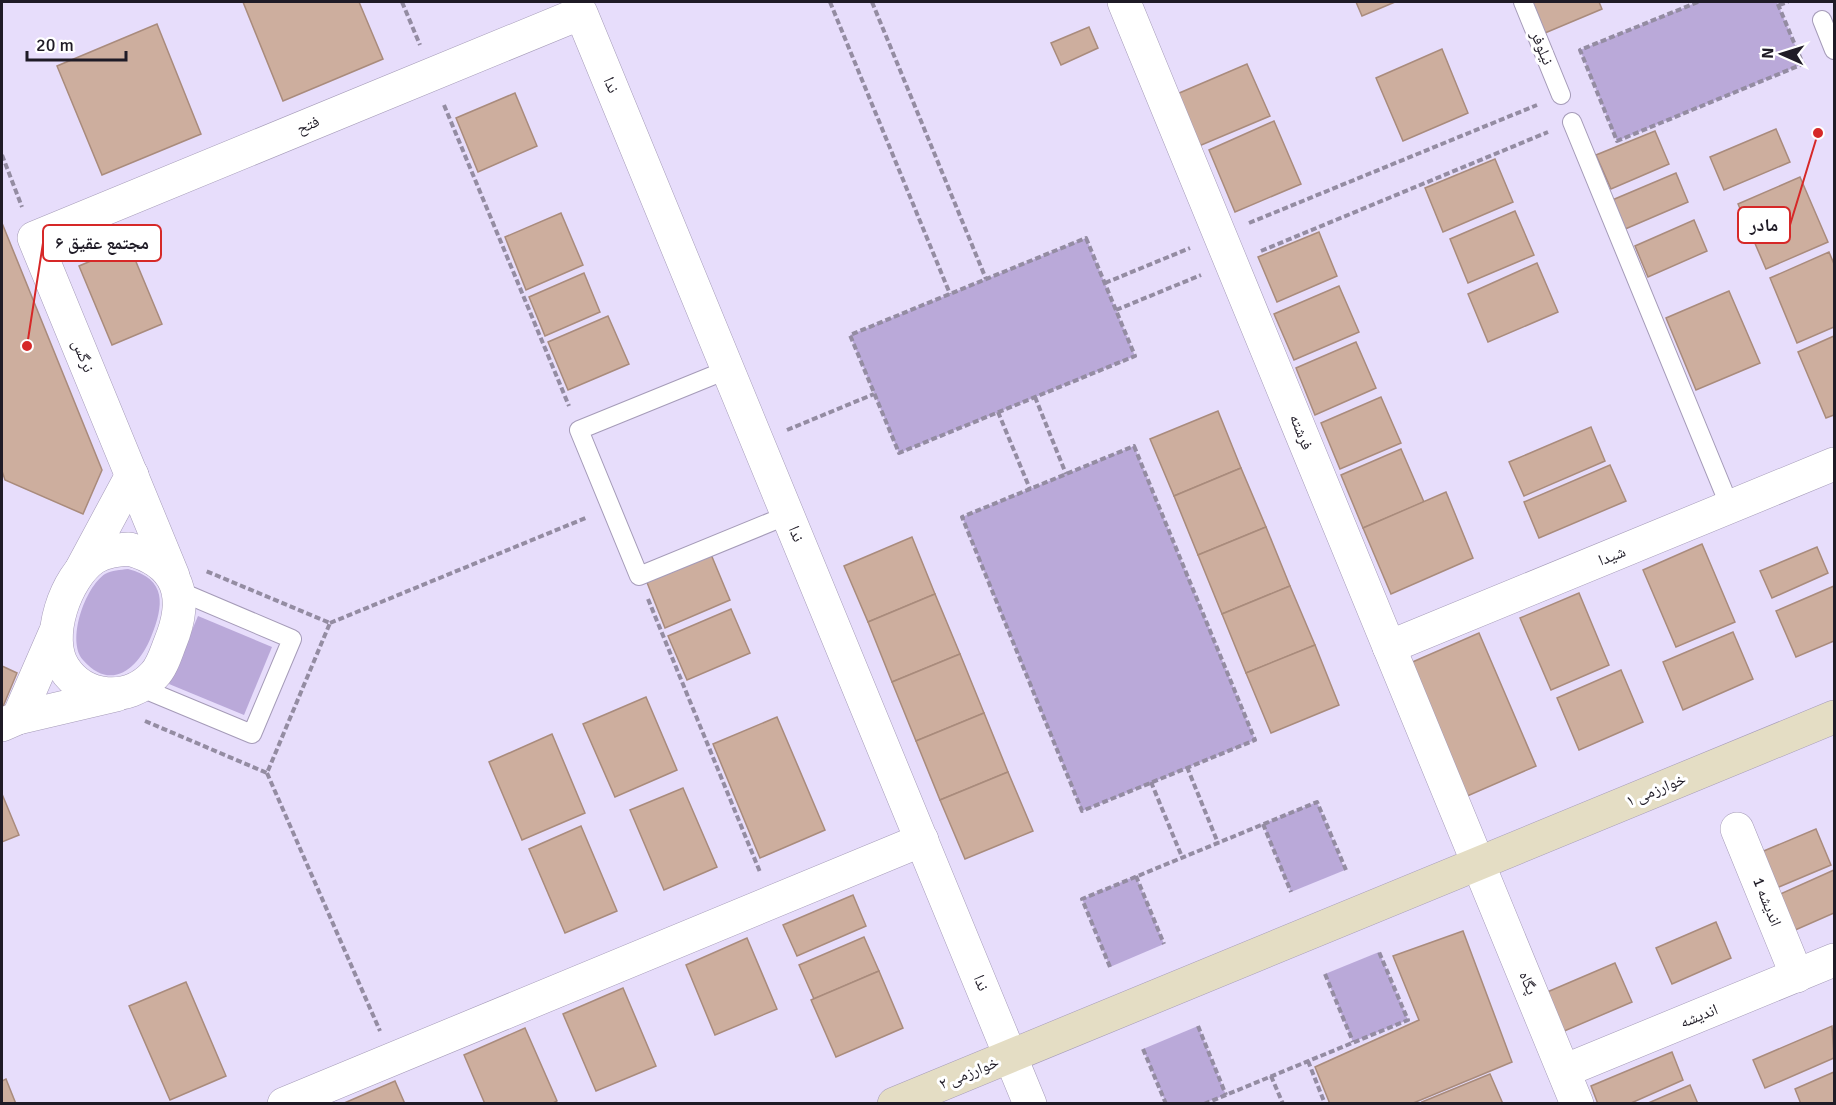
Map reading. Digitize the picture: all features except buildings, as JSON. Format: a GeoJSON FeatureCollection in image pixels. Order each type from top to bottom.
{"type":"FeatureCollection","features":[{"type":"Feature","properties":{"kind":"street","name":"فرشته"},"geometry":{"type":"LineString","coordinates":[[1124,2],[1478,863]]}},
{"type":"Feature","properties":{"kind":"street","name":"فتح"},"geometry":{"type":"LineString","coordinates":[[34,238],[581,13]]}},
{"type":"Feature","properties":{"kind":"street","name":"ندا"},"geometry":{"type":"LineString","coordinates":[[581,13],[1030,1104]]}},
{"type":"Feature","properties":{"kind":"street","name":"نرگس"},"geometry":{"type":"LineString","coordinates":[[34,238],[176,584]]}},
{"type":"Feature","properties":{"kind":"street","name":"شیدا"},"geometry":{"type":"LineString","coordinates":[[1389,647],[1834,464]]}},
{"type":"Feature","properties":{"kind":"street"},"geometry":{"type":"LineString","coordinates":[[10,722],[55,633],[73,582],[132,475]]}},
{"type":"Feature","properties":{"kind":"street"},"geometry":{"type":"LineString","coordinates":[[10,722],[132,690],[154,675],[163,661],[181,610],[176,584],[162,563],[146,554],[129,549],[111,550],[95,557],[82,569]]}},
{"type":"Feature","properties":{"kind":"street"},"geometry":{"type":"LineString","coordinates":[[55,633],[56,651],[63,667],[74,680],[89,690],[106,694],[132,690]]}},
{"type":"Feature","properties":{"kind":"street","name":"خوارزمی ۱"},"geometry":{"type":"LineString","coordinates":[[1011,1055],[1834,717]]}},
{"type":"Feature","properties":{"kind":"street","name":"اندیشه 1"},"geometry":{"type":"LineString","coordinates":[[1737,829],[1797,976]]}},
{"type":"Feature","properties":{"kind":"street"},"geometry":{"type":"LineString","coordinates":[[284,1104],[922,840]]}},
{"type":"Feature","properties":{"kind":"street","name":"پگاه"},"geometry":{"type":"LineString","coordinates":[[1478,863],[1577,1104]]}},
{"type":"Feature","properties":{"kind":"street","name":"اندیشه"},"geometry":{"type":"LineString","coordinates":[[1564,1071],[1834,960]]}},
{"type":"Feature","properties":{"kind":"street","name":"خوارزمی ۲"},"geometry":{"type":"LineString","coordinates":[[894,1104],[1011,1055]]}},
{"type":"Feature","properties":{"kind":"lane","name":"نیلوفر"},"geometry":{"type":"LineString","coordinates":[[1523,2],[1561,95]]}},
{"type":"Feature","properties":{"kind":"lane"},"geometry":{"type":"LineString","coordinates":[[1822,20],[1834,50]]}},
{"type":"Feature","properties":{"kind":"lane"},"geometry":{"type":"LineString","coordinates":[[1572,122],[1730,507]]}},
{"type":"Feature","properties":{"kind":"lane"},"geometry":{"type":"LineString","coordinates":[[729,369],[579,430],[611,508],[639,576],[789,515]]}},
{"type":"Feature","properties":{"kind":"lane"},"geometry":{"type":"LineString","coordinates":[[132,690],[252,734],[292,639],[176,584]]}},
{"type":"Feature","properties":{"kind":"path"},"geometry":{"type":"LineString","coordinates":[[402,2],[579,430]]}},
{"type":"Feature","properties":{"kind":"path"},"geometry":{"type":"LineString","coordinates":[[830,2],[950,294]]}},
{"type":"Feature","properties":{"kind":"path"},"geometry":{"type":"LineString","coordinates":[[872,2],[986,279]]}},
{"type":"Feature","properties":{"kind":"path"},"geometry":{"type":"LineString","coordinates":[[1698,2],[1580,50],[1617,141],[1803,64],[1778,3],[1788,2]]}},
{"type":"Feature","properties":{"kind":"path"},"geometry":{"type":"LineString","coordinates":[[1116,310],[1226,249],[1593,82]]}},
{"type":"Feature","properties":{"kind":"path"},"geometry":{"type":"LineString","coordinates":[[1105,283],[1226,249],[1604,109]]}},
{"type":"Feature","properties":{"kind":"path"},"geometry":{"type":"LineString","coordinates":[[2,155],[34,238]]}},
{"type":"Feature","properties":{"kind":"path"},"geometry":{"type":"LineString","coordinates":[[1086,238],[1135,356],[899,453],[850,335],[986,279],[1086,238]]}},
{"type":"Feature","properties":{"kind":"path"},"geometry":{"type":"LineString","coordinates":[[758,442],[874,394]]}},
{"type":"Feature","properties":{"kind":"path"},"geometry":{"type":"LineString","coordinates":[[1035,397],[1066,474]]}},
{"type":"Feature","properties":{"kind":"path"},"geometry":{"type":"LineString","coordinates":[[998,412],[1030,489]]}},
{"type":"Feature","properties":{"kind":"path"},"geometry":{"type":"LineString","coordinates":[[1134,446],[1255,740],[1082,811],[962,517],[1066,474],[1134,446]]}},
{"type":"Feature","properties":{"kind":"path"},"geometry":{"type":"LineString","coordinates":[[267,773],[330,623],[611,508]]}},
{"type":"Feature","properties":{"kind":"path"},"geometry":{"type":"LineString","coordinates":[[176,584],[191,564],[330,623]]}},
{"type":"Feature","properties":{"kind":"path"},"geometry":{"type":"LineString","coordinates":[[639,576],[772,902]]}},
{"type":"Feature","properties":{"kind":"path"},"geometry":{"type":"LineString","coordinates":[[132,690],[128,714],[267,773],[393,1059]]}},
{"type":"Feature","properties":{"kind":"path"},"geometry":{"type":"LineString","coordinates":[[1187,767],[1218,843]]}},
{"type":"Feature","properties":{"kind":"path"},"geometry":{"type":"LineString","coordinates":[[1150,782],[1182,857]]}},
{"type":"Feature","properties":{"kind":"path"},"geometry":{"type":"LineString","coordinates":[[1110,967],[1082,898],[1317,802],[1346,870]]}},
{"type":"Feature","properties":{"kind":"path"},"geometry":{"type":"LineString","coordinates":[[1263,824],[1291,892]]}},
{"type":"Feature","properties":{"kind":"path"},"geometry":{"type":"LineString","coordinates":[[1136,876],[1164,945]]}},
{"type":"Feature","properties":{"kind":"path"},"geometry":{"type":"LineString","coordinates":[[1204,1104],[1408,1020],[1379,952]]}},
{"type":"Feature","properties":{"kind":"path"},"geometry":{"type":"LineString","coordinates":[[1325,974],[1353,1042]]}},
{"type":"Feature","properties":{"kind":"path"},"geometry":{"type":"LineString","coordinates":[[1198,1026],[1226,1095]]}},
{"type":"Feature","properties":{"kind":"path"},"geometry":{"type":"LineString","coordinates":[[1143,1049],[1166,1104]]}},
{"type":"Feature","properties":{"kind":"path"},"geometry":{"type":"LineString","coordinates":[[1308,1061],[1325,1104]]}},
{"type":"Feature","properties":{"kind":"path"},"geometry":{"type":"LineString","coordinates":[[1271,1076],[1283,1104]]}},
{"type":"Feature","properties":{"kind":"shaded area"},"geometry":{"type":"Polygon","coordinates":[[[1698,2],[1777,2],[1803,64],[1617,141],[1580,50],[1698,2]]]}},
{"type":"Feature","properties":{"kind":"shaded area"},"geometry":{"type":"Polygon","coordinates":[[[1086,238],[1135,356],[899,453],[850,335],[1086,238]]]}},
{"type":"Feature","properties":{"kind":"shaded area"},"geometry":{"type":"Polygon","coordinates":[[[1134,446],[1255,740],[1082,811],[962,517],[1134,446]]]}},
{"type":"Feature","properties":{"kind":"shaded area"},"geometry":{"type":"Polygon","coordinates":[[[128,569],[141,573],[156,586],[160,604],[158,614],[146,648],[132,666],[114,675],[104,675],[83,660],[78,651],[77,628],[85,602],[98,581],[105,574],[128,569]]]}},
{"type":"Feature","properties":{"kind":"shaded area"},"geometry":{"type":"Polygon","coordinates":[[[198,616],[272,647],[244,715],[169,684],[198,616]]]}},
{"type":"Feature","properties":{"kind":"shaded area"},"geometry":{"type":"Polygon","coordinates":[[[1317,802],[1345,870],[1291,892],[1263,824],[1317,802]]]}},
{"type":"Feature","properties":{"kind":"shaded area"},"geometry":{"type":"Polygon","coordinates":[[[1136,876],[1164,944],[1110,967],[1082,899],[1136,876]]]}},
{"type":"Feature","properties":{"kind":"shaded area"},"geometry":{"type":"Polygon","coordinates":[[[1379,952],[1408,1020],[1353,1042],[1325,974],[1379,952]]]}},
{"type":"Feature","properties":{"kind":"shaded area"},"geometry":{"type":"Polygon","coordinates":[[[1198,1026],[1226,1095],[1204,1103],[1166,1103],[1143,1049],[1198,1026]]]}},
{"type":"Feature","properties":{"kind":"place","name":"مادر"},"geometry":{"type":"Point","coordinates":[1818,133]}},
{"type":"Feature","properties":{"kind":"place","name":"مجتمع عقیق ۶"},"geometry":{"type":"Point","coordinates":[27,346]}}]}
